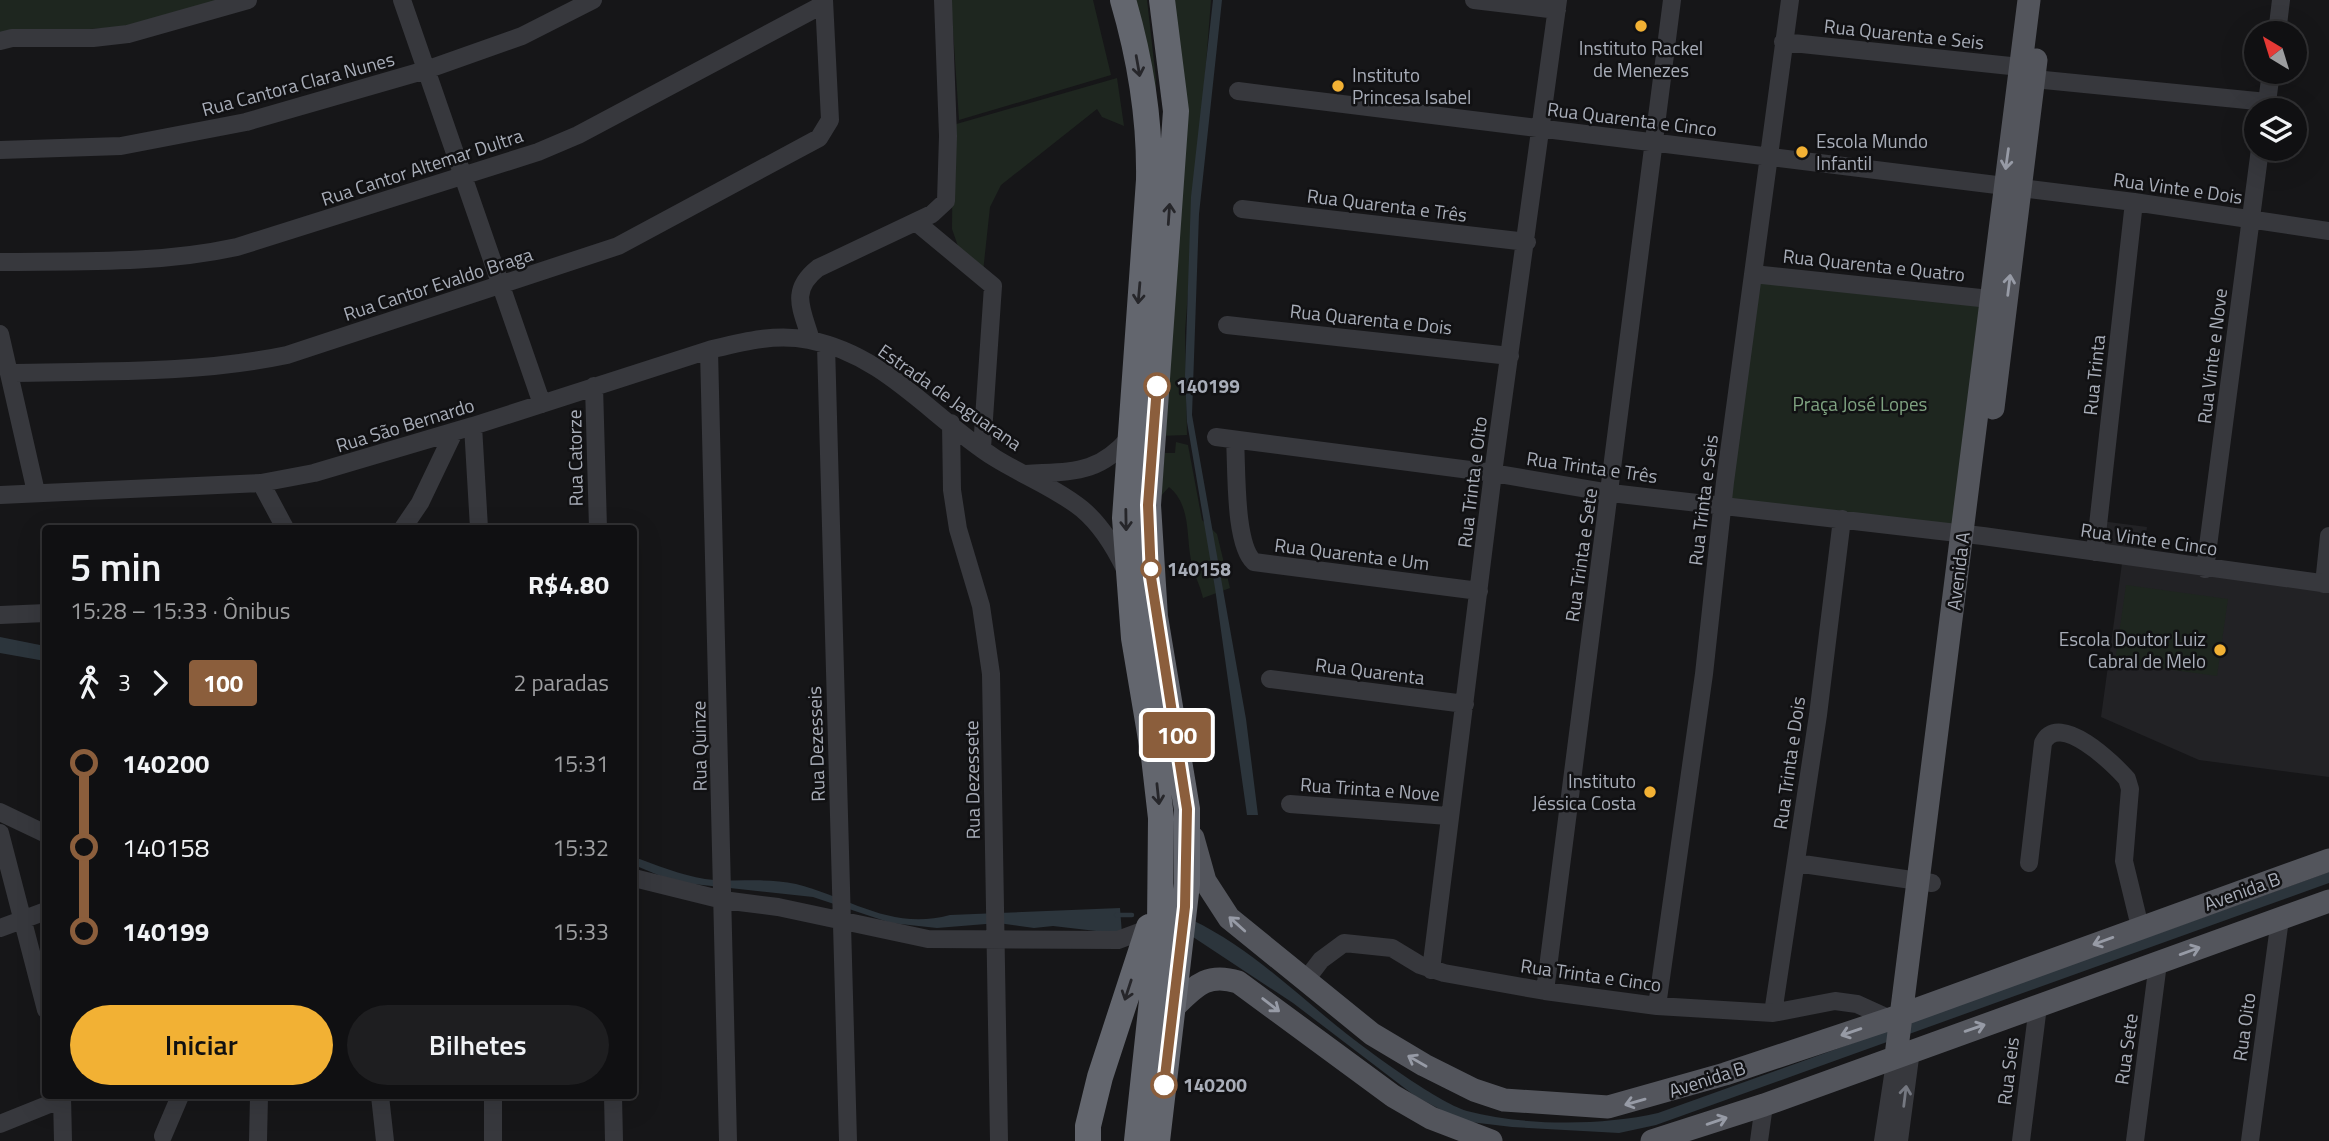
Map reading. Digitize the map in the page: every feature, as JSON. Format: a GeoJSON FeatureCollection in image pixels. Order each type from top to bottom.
{"type":"FeatureCollection","features":[{"type":"Feature","properties":{"kind":"highway"},"geometry":{"type":"LineString","coordinates":[[1123,0],[1149,137],[1149,180],[1125,518],[1134,638],[1161,818],[1160,877],[1137,1141]]}},
{"type":"Feature","properties":{"kind":"highway"},"geometry":{"type":"LineString","coordinates":[[1157,1141],[1187,884],[1187,809],[1155,617],[1148,505],[1176,111],[1161,0]]}},
{"type":"Feature","properties":{"kind":"highway"},"geometry":{"type":"LineString","coordinates":[[1088,1141],[1088,1126],[1100,1077],[1154,926]]}},
{"type":"Feature","properties":{"kind":"main road","name":"Avenida A"},"geometry":{"type":"LineString","coordinates":[[2027,73],[2029,0]]}},
{"type":"Feature","properties":{"kind":"main road","name":"Avenida A"},"geometry":{"type":"LineString","coordinates":[[1904,1051],[1904,1014],[1925,882],[2027,73],[2043,0]]}},
{"type":"Feature","properties":{"kind":"main road","name":"Avenida A"},"geometry":{"type":"LineString","coordinates":[[1970,534],[1990,299],[2012,189]]}},
{"type":"Feature","properties":{"kind":"main road","name":"Avenida B"},"geometry":{"type":"LineString","coordinates":[[1187,809],[1198,859],[1216,901],[1229,918],[1373,1034],[1424,1065],[1474,1090],[1527,1104],[1608,1107],[1626,1105],[1904,1014],[2329,860]]}},
{"type":"Feature","properties":{"kind":"main road","name":"Avenida B"},"geometry":{"type":"LineString","coordinates":[[1652,1141],[1764,1105],[1904,1051],[2038,1006],[2329,901]]}},
{"type":"Feature","properties":{"kind":"main road"},"geometry":{"type":"LineString","coordinates":[[1173,1008],[1209,978],[1222,977],[1238,982],[1393,1096],[1431,1118],[1491,1141]]}},
{"type":"Feature","properties":{"kind":"street"},"geometry":{"type":"LineString","coordinates":[[0,41],[12,38],[93,38],[128,34],[248,0]]}},
{"type":"Feature","properties":{"kind":"street"},"geometry":{"type":"LineString","coordinates":[[402,0],[542,404]]}},
{"type":"Feature","properties":{"kind":"street","name":"Rua Cantora Clara Nunes"},"geometry":{"type":"LineString","coordinates":[[0,150],[121,146],[246,122],[426,70],[522,36],[593,0]]}},
{"type":"Feature","properties":{"kind":"street","name":"Rua Dezesseis"},"geometry":{"type":"LineString","coordinates":[[848,1141],[841,888],[818,343],[799,293],[804,279],[818,268],[916,222],[940,208],[947,194],[943,0]]}},
{"type":"Feature","properties":{"kind":"street"},"geometry":{"type":"LineString","coordinates":[[1474,0],[1558,5]]}},
{"type":"Feature","properties":{"kind":"street","name":"Rua Trinta e Sete"},"geometry":{"type":"LineString","coordinates":[[1545,991],[1611,493],[1652,143],[1672,0]]}},
{"type":"Feature","properties":{"kind":"street","name":"Rua Trinta e Seis"},"geometry":{"type":"LineString","coordinates":[[1657,1006],[1704,674],[1722,505],[1790,0]]}},
{"type":"Feature","properties":{"kind":"street"},"geometry":{"type":"LineString","coordinates":[[2278,21],[2281,0]]}},
{"type":"Feature","properties":{"kind":"street","name":"Rua Cantor Evaldo Braga"},"geometry":{"type":"LineString","coordinates":[[10,373],[195,370],[287,355],[618,246],[819,138],[826,129],[830,108],[824,2]]}},
{"type":"Feature","properties":{"kind":"street","name":"Rua Cantor Altemar Dultra"},"geometry":{"type":"LineString","coordinates":[[0,262],[132,261],[205,254],[237,247],[463,177],[578,135],[824,2]]}},
{"type":"Feature","properties":{"kind":"street","name":"Rua Trinta e Oito"},"geometry":{"type":"LineString","coordinates":[[1431,970],[1448,816],[1465,704],[1493,473],[1558,5]]}},
{"type":"Feature","properties":{"kind":"street","name":"Rua Quarenta e Seis"},"geometry":{"type":"LineString","coordinates":[[1783,42],[2244,103]]}},
{"type":"Feature","properties":{"kind":"street","name":"Rua Quarenta e Cinco"},"geometry":{"type":"LineString","coordinates":[[1238,92],[2012,189]]}},
{"type":"Feature","properties":{"kind":"street","name":"Rua Vinte e Nove"},"geometry":{"type":"LineString","coordinates":[[2205,569],[2258,161]]}},
{"type":"Feature","properties":{"kind":"street","name":"Rua Vinte e Dois"},"geometry":{"type":"LineString","coordinates":[[2012,189],[2134,202],[2329,231]]}},
{"type":"Feature","properties":{"kind":"street","name":"Rua Trinta"},"geometry":{"type":"LineString","coordinates":[[2095,552],[2134,202]]}},
{"type":"Feature","properties":{"kind":"street","name":"Rua Quarenta e Três"},"geometry":{"type":"LineString","coordinates":[[1242,209],[1527,242]]}},
{"type":"Feature","properties":{"kind":"street"},"geometry":{"type":"LineString","coordinates":[[916,222],[993,286],[982,448]]}},
{"type":"Feature","properties":{"kind":"street","name":"Rua Quarenta e Quatro"},"geometry":{"type":"LineString","coordinates":[[1753,274],[1990,299]]}},
{"type":"Feature","properties":{"kind":"street","name":"Rua Quarenta e Dois"},"geometry":{"type":"LineString","coordinates":[[1227,325],[1510,356]]}},
{"type":"Feature","properties":{"kind":"street"},"geometry":{"type":"LineString","coordinates":[[0,334],[36,492]]}},
{"type":"Feature","properties":{"kind":"street","name":"Rua São Bernardo"},"geometry":{"type":"LineString","coordinates":[[0,495],[261,483],[339,466],[454,432],[709,350],[767,338],[818,343]]}},
{"type":"Feature","properties":{"kind":"street","name":"Estrada de Jaguarana"},"geometry":{"type":"LineString","coordinates":[[818,343],[878,368],[982,448],[1083,510],[1115,549],[1129,577]]}},
{"type":"Feature","properties":{"kind":"street","name":"Rua Quinze"},"geometry":{"type":"LineString","coordinates":[[709,350],[728,1141]]}},
{"type":"Feature","properties":{"kind":"street","name":"Rua Catorze"},"geometry":{"type":"LineString","coordinates":[[594,386],[598,525]]}},
{"type":"Feature","properties":{"kind":"street","name":"Rua Dezessete"},"geometry":{"type":"LineString","coordinates":[[951,423],[952,490],[958,529],[981,606],[991,674],[999,1141]]}},
{"type":"Feature","properties":{"kind":"street"},"geometry":{"type":"LineString","coordinates":[[473,426],[479,525]]}},
{"type":"Feature","properties":{"kind":"street"},"geometry":{"type":"LineString","coordinates":[[405,525],[420,503],[454,432]]}},
{"type":"Feature","properties":{"kind":"street","name":"Estrada de Jaguarana"},"geometry":{"type":"LineString","coordinates":[[1026,474],[1087,469],[1104,463],[1130,437]]}},
{"type":"Feature","properties":{"kind":"street","name":"Rua Trinta e Três"},"geometry":{"type":"LineString","coordinates":[[1216,437],[1493,473],[1611,493],[1970,534]]}},
{"type":"Feature","properties":{"kind":"street","name":"Rua Quarenta e Um"},"geometry":{"type":"LineString","coordinates":[[1235,440],[1244,547],[1248,556],[1262,565],[1479,590]]}},
{"type":"Feature","properties":{"kind":"street"},"geometry":{"type":"LineString","coordinates":[[261,483],[283,525]]}},
{"type":"Feature","properties":{"kind":"street","name":"Rua Trinta e Dois"},"geometry":{"type":"LineString","coordinates":[[1773,1013],[1842,519]]}},
{"type":"Feature","properties":{"kind":"street","name":"Rua Vinte e Cinco"},"geometry":{"type":"LineString","coordinates":[[1970,534],[2326,584]]}},
{"type":"Feature","properties":{"kind":"street"},"geometry":{"type":"LineString","coordinates":[[2326,584],[2329,536]]}},
{"type":"Feature","properties":{"kind":"street"},"geometry":{"type":"LineString","coordinates":[[0,615],[42,613]]}},
{"type":"Feature","properties":{"kind":"street","name":"Rua Quarenta"},"geometry":{"type":"LineString","coordinates":[[1270,679],[1465,704]]}},
{"type":"Feature","properties":{"kind":"street"},"geometry":{"type":"LineString","coordinates":[[2029,863],[2043,743],[2045,738],[2058,733],[2077,736],[2127,779],[2130,789],[2124,861],[2140,928]]}},
{"type":"Feature","properties":{"kind":"street","name":"Rua Trinta e Nove"},"geometry":{"type":"LineString","coordinates":[[1290,804],[1448,816]]}},
{"type":"Feature","properties":{"kind":"street"},"geometry":{"type":"LineString","coordinates":[[0,812],[42,832]]}},
{"type":"Feature","properties":{"kind":"street"},"geometry":{"type":"LineString","coordinates":[[0,833],[42,995]]}},
{"type":"Feature","properties":{"kind":"street"},"geometry":{"type":"LineString","coordinates":[[1796,863],[1925,882]]}},
{"type":"Feature","properties":{"kind":"street"},"geometry":{"type":"LineString","coordinates":[[637,879],[778,907],[842,916],[928,939],[995,935],[1118,940],[1154,926]]}},
{"type":"Feature","properties":{"kind":"street"},"geometry":{"type":"LineString","coordinates":[[0,928],[42,912]]}},
{"type":"Feature","properties":{"kind":"street","name":"Rua Oito"},"geometry":{"type":"LineString","coordinates":[[2250,1141],[2280,919]]}},
{"type":"Feature","properties":{"kind":"street","name":"Rua Trinta e Cinco"},"geometry":{"type":"LineString","coordinates":[[1305,981],[1321,960],[1344,943],[1392,948],[1431,970],[1545,991],[1657,1006],[1773,1013],[1835,1001],[1904,1014]]}},
{"type":"Feature","properties":{"kind":"street","name":"Rua Sete"},"geometry":{"type":"LineString","coordinates":[[2135,1141],[2158,963]]}},
{"type":"Feature","properties":{"kind":"street","name":"Rua Seis"},"geometry":{"type":"LineString","coordinates":[[2021,1141],[2038,1006]]}},
{"type":"Feature","properties":{"kind":"street","name":"Avenida A"},"geometry":{"type":"LineString","coordinates":[[1883,1141],[1904,1051]]}},
{"type":"Feature","properties":{"kind":"street","name":"Avenida A"},"geometry":{"type":"LineString","coordinates":[[1899,1141],[1904,1051]]}},
{"type":"Feature","properties":{"kind":"street"},"geometry":{"type":"LineString","coordinates":[[0,1125],[58,1099]]}},
{"type":"Feature","properties":{"kind":"street"},"geometry":{"type":"LineString","coordinates":[[62,1099],[64,1141]]}},
{"type":"Feature","properties":{"kind":"street"},"geometry":{"type":"LineString","coordinates":[[163,1136],[179,1099]]}},
{"type":"Feature","properties":{"kind":"street"},"geometry":{"type":"LineString","coordinates":[[258,1099],[258,1141]]}},
{"type":"Feature","properties":{"kind":"street"},"geometry":{"type":"LineString","coordinates":[[380,1099],[384,1138]]}},
{"type":"Feature","properties":{"kind":"street"},"geometry":{"type":"LineString","coordinates":[[493,1099],[493,1141]]}},
{"type":"Feature","properties":{"kind":"street"},"geometry":{"type":"LineString","coordinates":[[613,1099],[614,1141]]}},
{"type":"Feature","properties":{"kind":"street"},"geometry":{"type":"LineString","coordinates":[[1759,1141],[1764,1105]]}},
{"type":"Feature","properties":{"kind":"shaded area"},"geometry":{"type":"Polygon","coordinates":[[[1213,0],[1222,0],[1199,214],[1192,415],[1246,719],[1258,815],[1247,815],[1215,588],[1187,422],[1185,375],[1191,197],[1213,0]]]}},
{"type":"Feature","properties":{"kind":"shaded area"},"geometry":{"type":"Polygon","coordinates":[[[2101,521],[2147,527],[2143,556],[2095,550],[2101,521]]]}},
{"type":"Feature","properties":{"kind":"shaded area","name":"Escola Doutor Luiz Cabral de Melo"},"geometry":{"type":"Polygon","coordinates":[[[2123,556],[2329,583],[2329,777],[2199,760],[2101,717],[2123,556]]]}},
{"type":"Feature","properties":{"kind":"shaded area"},"geometry":{"type":"Polygon","coordinates":[[[0,637],[42,645],[42,660],[0,653],[0,637]]]}},
{"type":"Feature","properties":{"kind":"shaded area"},"geometry":{"type":"Polygon","coordinates":[[[637,858],[705,879],[796,884],[872,911],[909,919],[1120,908],[1122,934],[998,923],[937,928],[891,923],[813,897],[675,882],[637,866],[637,858]]]}},
{"type":"Feature","properties":{"kind":"shaded area"},"geometry":{"type":"Polygon","coordinates":[[[2329,872],[2329,883],[1656,1125],[1619,1133],[1512,1127],[1462,1121],[1415,1096],[1293,1003],[1190,935],[1192,920],[1231,942],[1365,1048],[1454,1106],[1489,1116],[1537,1122],[1588,1122],[1658,1113],[2329,872]]]}},
{"type":"Feature","properties":{"kind":"green space"},"geometry":{"type":"Polygon","coordinates":[[[0,0],[235,0],[120,27],[0,35],[0,0]]]}},
{"type":"Feature","properties":{"kind":"green space"},"geometry":{"type":"Polygon","coordinates":[[[951,0],[1093,0],[1111,75],[959,120],[951,0]]]}},
{"type":"Feature","properties":{"kind":"green space"},"geometry":{"type":"Polygon","coordinates":[[[1120,0],[1147,0],[1156,79],[1155,124],[1120,0]]]}},
{"type":"Feature","properties":{"kind":"green space"},"geometry":{"type":"Polygon","coordinates":[[[1164,0],[1211,0],[1185,331],[1187,435],[1159,436],[1180,113],[1164,0]]]}},
{"type":"Feature","properties":{"kind":"green space"},"geometry":{"type":"Polygon","coordinates":[[[1117,78],[1124,126],[1102,117],[1097,109],[1001,185],[990,207],[983,272],[960,252],[952,229],[953,125],[1117,78]]]}},
{"type":"Feature","properties":{"kind":"green space","name":"Praça José Lopes"},"geometry":{"type":"Polygon","coordinates":[[[1755,273],[1993,303],[1963,533],[1725,506],[1755,273]]]}},
{"type":"Feature","properties":{"kind":"green space"},"geometry":{"type":"Polygon","coordinates":[[[1176,442],[1188,445],[1202,520],[1217,534],[1230,588],[1203,598],[1192,565],[1181,502],[1169,487],[1160,497],[1165,453],[1175,453],[1176,442]]]}},
{"type":"Feature","properties":{"kind":"green space"},"geometry":{"type":"Polygon","coordinates":[[[2126,585],[2228,599],[2217,676],[2115,662],[2126,585]]]}},
{"type":"Feature","properties":{"kind":"waterway"},"geometry":{"type":"LineString","coordinates":[[1116,915],[1132,915]]}},
{"type":"Feature","properties":{"kind":"bus line","name":"100"},"geometry":{"type":"LineString","coordinates":[[1157,386],[1148,505],[1151,577],[1155,617],[1176,729],[1187,809],[1187,884],[1164,1085]]}},
{"type":"Feature","properties":{"kind":"place","name":"Instituto Rackel de Menezes"},"geometry":{"type":"Point","coordinates":[1641,26]}},
{"type":"Feature","properties":{"kind":"place","name":"Instituto Princesa Isabel"},"geometry":{"type":"Point","coordinates":[1338,86]}},
{"type":"Feature","properties":{"kind":"place","name":"Escola Mundo Infantil"},"geometry":{"type":"Point","coordinates":[1802,152]}},
{"type":"Feature","properties":{"kind":"place","name":"140199"},"geometry":{"type":"Point","coordinates":[1157,386]}},
{"type":"Feature","properties":{"kind":"place","name":"140158"},"geometry":{"type":"Point","coordinates":[1151,569]}},
{"type":"Feature","properties":{"kind":"place","name":"Escola Doutor Luiz Cabral de Melo"},"geometry":{"type":"Point","coordinates":[2220,650]}},
{"type":"Feature","properties":{"kind":"place","name":"Instituto Jéssica Costa"},"geometry":{"type":"Point","coordinates":[1650,792]}},
{"type":"Feature","properties":{"kind":"place","name":"140200"},"geometry":{"type":"Point","coordinates":[1164,1085]}}]}
